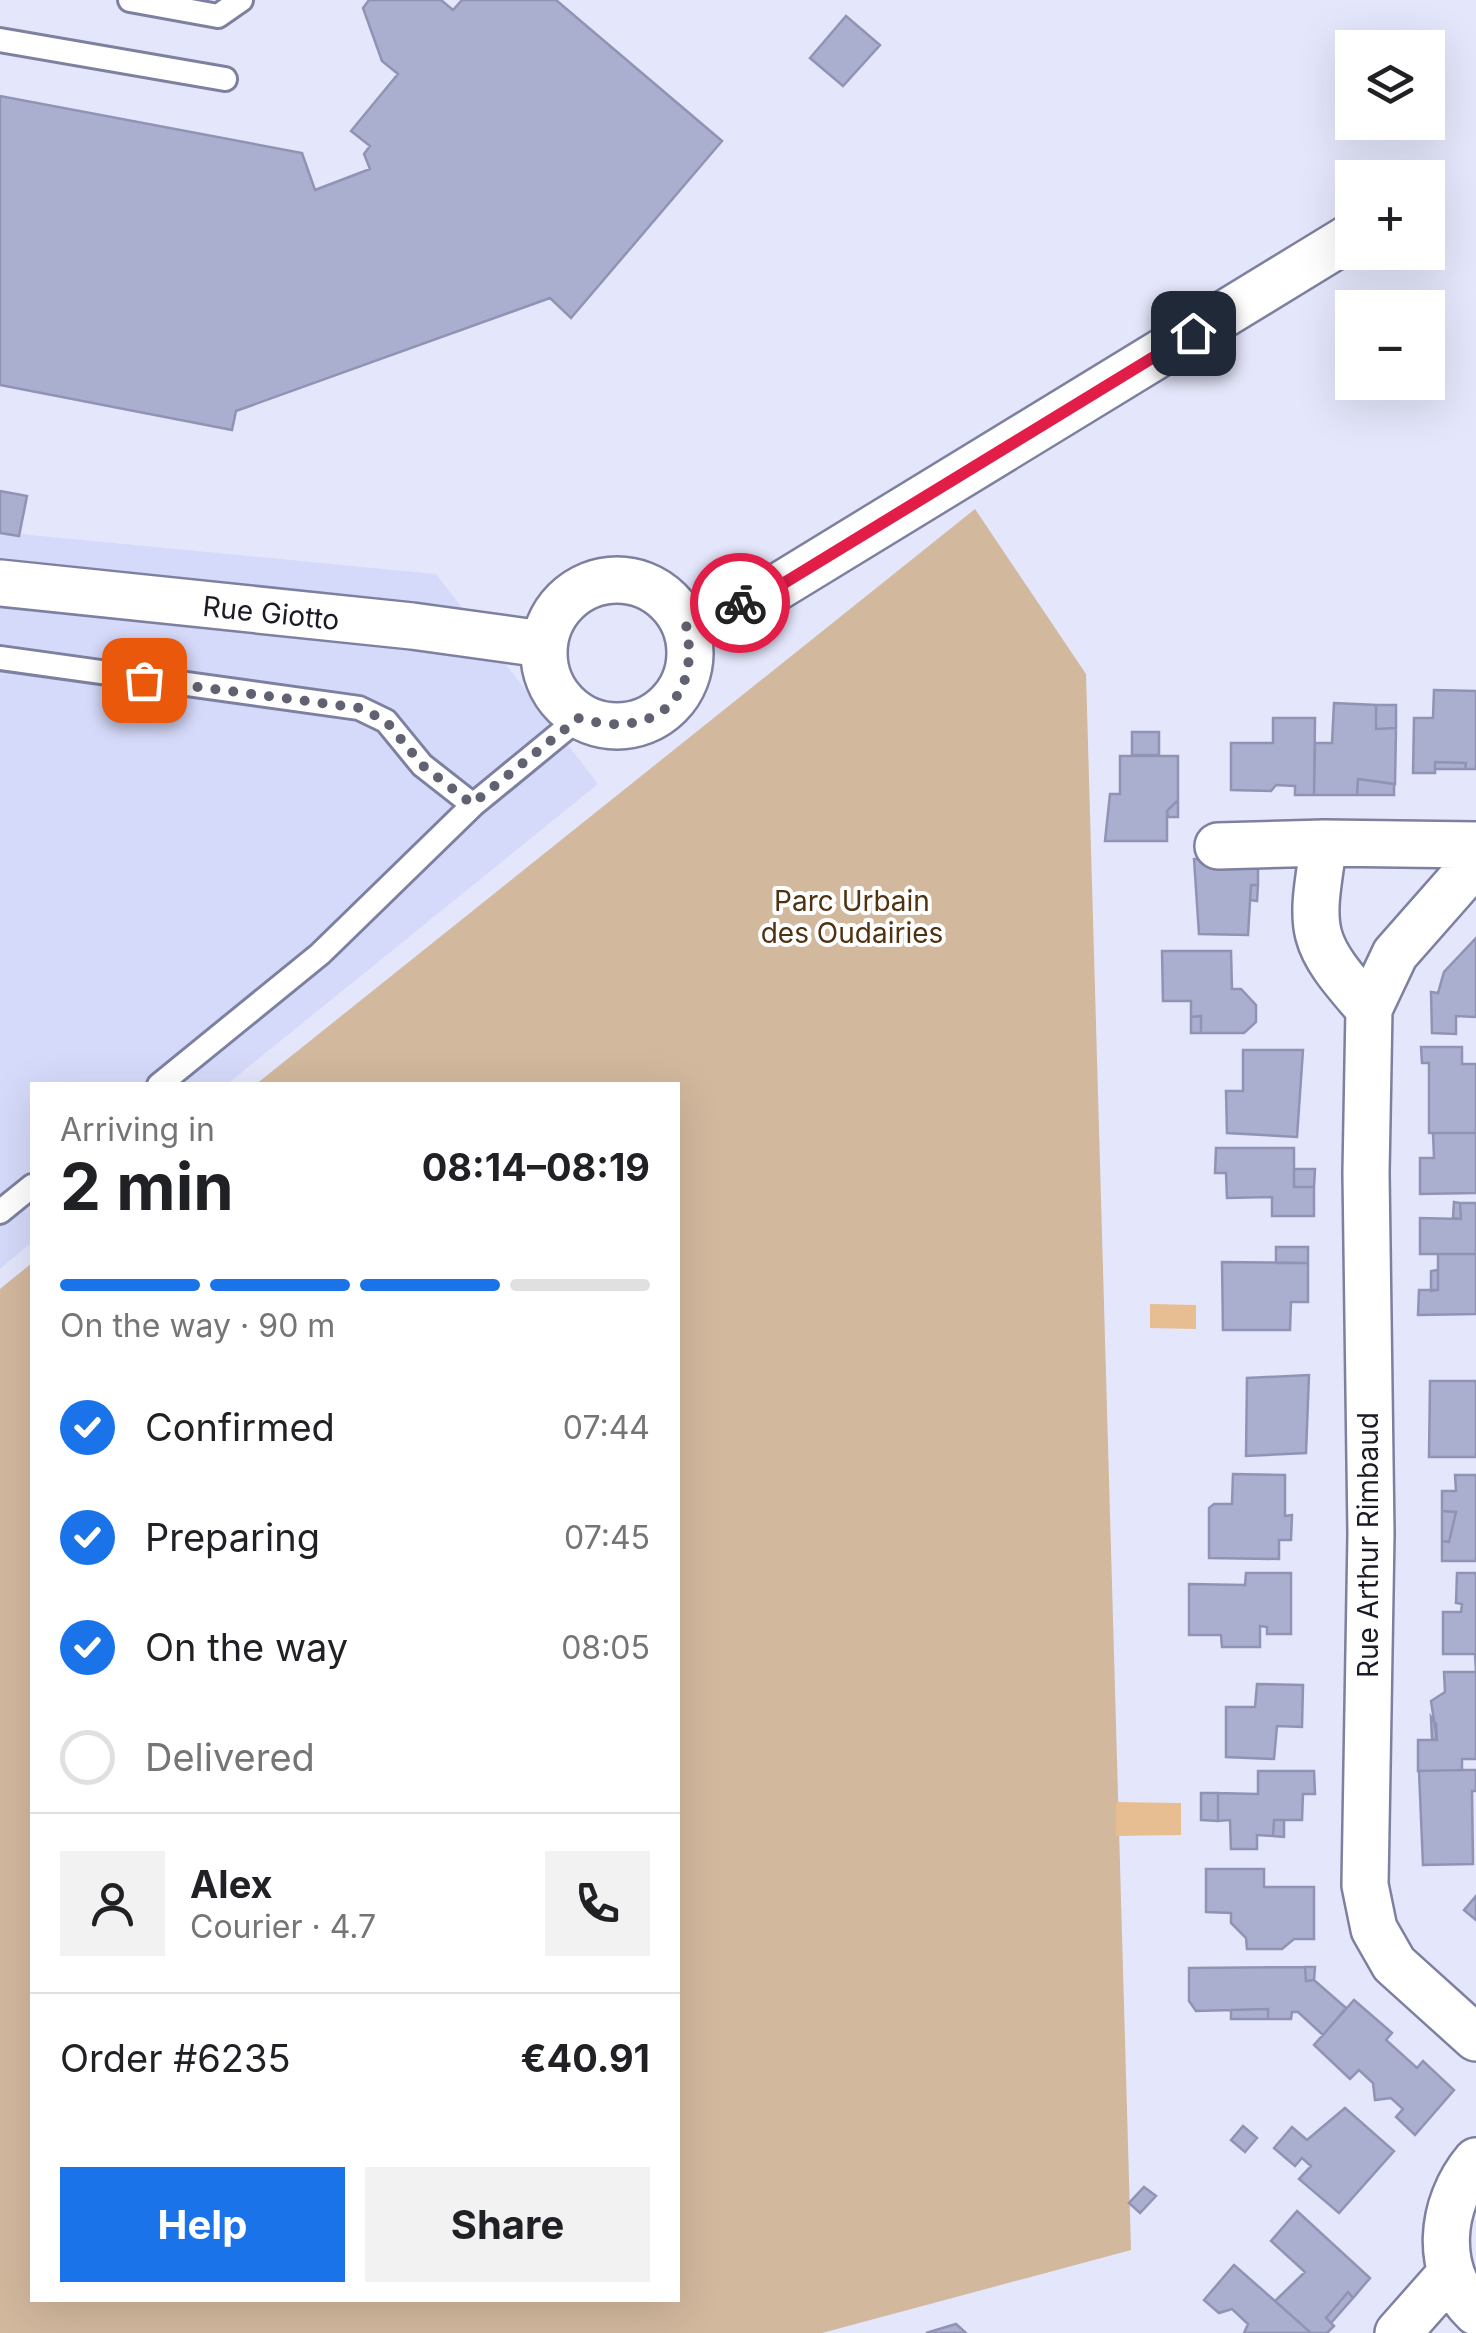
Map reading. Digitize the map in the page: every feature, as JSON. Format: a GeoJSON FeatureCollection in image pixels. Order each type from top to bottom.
{"type":"FeatureCollection","features":[{"type":"Feature","properties":{"kind":"street"},"geometry":{"type":"LineString","coordinates":[[686,625],[771,591],[1335,246]]}},
{"type":"Feature","properties":{"kind":"street"},"geometry":{"type":"LineString","coordinates":[[622,580],[651,588],[669,600],[686,625],[691,650],[687,677],[675,699],[644,722],[612,728],[579,718],[557,699],[544,672],[542,644],[549,622],[564,601],[593,583],[622,580]]}},
{"type":"Feature","properties":{"kind":"street","name":"Rue Giotto"},"geometry":{"type":"LineString","coordinates":[[0,584],[412,626],[542,644]]}},
{"type":"Feature","properties":{"kind":"street"},"geometry":{"type":"LineString","coordinates":[[1218,846],[1324,842],[1476,845]]}},
{"type":"Feature","properties":{"kind":"street"},"geometry":{"type":"LineString","coordinates":[[1324,842],[1316,894],[1317,943],[1369,1009]]}},
{"type":"Feature","properties":{"kind":"street","name":"Rue Arthur Rimbaud"},"geometry":{"type":"LineString","coordinates":[[1476,862],[1396,954],[1369,1009],[1366,1174],[1371,1534],[1365,1885],[1374,1929],[1394,1964],[1476,2038]]}},
{"type":"Feature","properties":{"kind":"street"},"geometry":{"type":"LineString","coordinates":[[1476,2160],[1446,2220],[1451,2273],[1459,2296],[1476,2312]]}},
{"type":"Feature","properties":{"kind":"street"},"geometry":{"type":"LineString","coordinates":[[1398,2333],[1451,2273]]}},
{"type":"Feature","properties":{"kind":"lane"},"geometry":{"type":"LineString","coordinates":[[130,0],[218,16],[241,0]]}},
{"type":"Feature","properties":{"kind":"lane"},"geometry":{"type":"LineString","coordinates":[[0,40],[225,79]]}},
{"type":"Feature","properties":{"kind":"lane"},"geometry":{"type":"LineString","coordinates":[[0,658],[360,708],[386,721],[422,765],[472,804]]}},
{"type":"Feature","properties":{"kind":"lane"},"geometry":{"type":"LineString","coordinates":[[163,1082],[320,954],[472,804],[579,718]]}},
{"type":"Feature","properties":{"kind":"lane"},"geometry":{"type":"LineString","coordinates":[[0,1212],[30,1188]]}},
{"type":"Feature","properties":{"kind":"shaded area"},"geometry":{"type":"Polygon","coordinates":[[[0,532],[436,574],[598,784],[230,1082],[30,1082],[30,1244],[0,1269],[0,532]]]}},
{"type":"Feature","properties":{"kind":"shaded area"},"geometry":{"type":"Polygon","coordinates":[[[1150,1304],[1196,1305],[1196,1329],[1150,1328],[1150,1304]]]}},
{"type":"Feature","properties":{"kind":"shaded area"},"geometry":{"type":"Polygon","coordinates":[[[1116,1802],[1181,1803],[1181,1835],[1116,1836],[1116,1802]]]}},
{"type":"Feature","properties":{"kind":"green space","name":"Parc Urbain des Oudairies"},"geometry":{"type":"Polygon","coordinates":[[[975,509],[1086,674],[1131,2250],[822,2333],[0,2333],[0,1289],[30,1265],[30,2302],[680,2302],[680,1082],[259,1082],[975,509]]]}},
{"type":"Feature","properties":{"kind":"building"},"geometry":{"type":"Polygon","coordinates":[[[369,0],[441,0],[453,10],[462,0],[556,0],[722,141],[571,318],[550,298],[236,411],[232,430],[0,385],[0,96],[302,153],[315,190],[370,169],[364,154],[370,146],[351,131],[398,74],[382,61],[363,8],[369,0]]]}},
{"type":"Feature","properties":{"kind":"building"},"geometry":{"type":"Polygon","coordinates":[[[846,16],[880,45],[843,86],[810,58],[846,16]]]}},
{"type":"Feature","properties":{"kind":"building"},"geometry":{"type":"Polygon","coordinates":[[[0,491],[27,496],[19,536],[0,533],[0,491]]]}},
{"type":"Feature","properties":{"kind":"building"},"geometry":{"type":"Polygon","coordinates":[[[1434,690],[1476,691],[1476,769],[1465,769],[1466,763],[1435,762],[1435,773],[1413,773],[1414,718],[1433,718],[1434,690]]]}},
{"type":"Feature","properties":{"kind":"building"},"geometry":{"type":"Polygon","coordinates":[[[1334,703],[1376,705],[1376,729],[1396,728],[1395,784],[1358,779],[1357,795],[1314,795],[1315,743],[1332,743],[1334,703]]]}},
{"type":"Feature","properties":{"kind":"building"},"geometry":{"type":"Polygon","coordinates":[[[1376,705],[1396,705],[1396,728],[1376,729],[1376,705]]]}},
{"type":"Feature","properties":{"kind":"building"},"geometry":{"type":"Polygon","coordinates":[[[1273,718],[1315,718],[1314,795],[1295,795],[1295,786],[1276,785],[1271,791],[1231,790],[1231,743],[1273,743],[1273,718]]]}},
{"type":"Feature","properties":{"kind":"building"},"geometry":{"type":"Polygon","coordinates":[[[1132,732],[1159,732],[1159,755],[1132,755],[1132,732]]]}},
{"type":"Feature","properties":{"kind":"building"},"geometry":{"type":"Polygon","coordinates":[[[1120,756],[1178,756],[1178,800],[1167,811],[1167,841],[1105,841],[1110,794],[1120,794],[1120,756]]]}},
{"type":"Feature","properties":{"kind":"building"},"geometry":{"type":"Polygon","coordinates":[[[1435,762],[1466,763],[1465,769],[1435,769],[1435,762]]]}},
{"type":"Feature","properties":{"kind":"building"},"geometry":{"type":"Polygon","coordinates":[[[1358,779],[1394,784],[1394,795],[1357,795],[1358,779]]]}},
{"type":"Feature","properties":{"kind":"building"},"geometry":{"type":"Polygon","coordinates":[[[1178,800],[1178,817],[1168,817],[1167,811],[1178,800]]]}},
{"type":"Feature","properties":{"kind":"building"},"geometry":{"type":"Polygon","coordinates":[[[1194,859],[1258,859],[1258,885],[1251,885],[1248,935],[1199,934],[1194,859]]]}},
{"type":"Feature","properties":{"kind":"building"},"geometry":{"type":"Polygon","coordinates":[[[1251,885],[1258,885],[1257,901],[1250,900],[1251,885]]]}},
{"type":"Feature","properties":{"kind":"building"},"geometry":{"type":"Polygon","coordinates":[[[1476,938],[1476,1017],[1456,1016],[1456,1034],[1432,1033],[1431,992],[1438,993],[1444,972],[1476,938]]]}},
{"type":"Feature","properties":{"kind":"building"},"geometry":{"type":"Polygon","coordinates":[[[1162,951],[1231,951],[1232,989],[1241,989],[1256,1005],[1256,1022],[1244,1033],[1201,1033],[1201,1016],[1191,1017],[1191,1001],[1163,1001],[1162,951]]]}},
{"type":"Feature","properties":{"kind":"building"},"geometry":{"type":"Polygon","coordinates":[[[1201,1016],[1201,1033],[1191,1033],[1191,1017],[1201,1016]]]}},
{"type":"Feature","properties":{"kind":"building"},"geometry":{"type":"Polygon","coordinates":[[[1421,1047],[1462,1047],[1462,1064],[1476,1064],[1476,1133],[1429,1133],[1429,1063],[1422,1063],[1421,1047]]]}},
{"type":"Feature","properties":{"kind":"building"},"geometry":{"type":"Polygon","coordinates":[[[1243,1050],[1303,1050],[1297,1137],[1227,1133],[1226,1091],[1243,1091],[1243,1050]]]}},
{"type":"Feature","properties":{"kind":"building"},"geometry":{"type":"Polygon","coordinates":[[[1433,1133],[1476,1133],[1476,1193],[1420,1194],[1420,1158],[1434,1158],[1433,1133]]]}},
{"type":"Feature","properties":{"kind":"building"},"geometry":{"type":"Polygon","coordinates":[[[1216,1148],[1294,1148],[1294,1187],[1314,1187],[1314,1216],[1272,1216],[1272,1197],[1227,1198],[1226,1173],[1215,1173],[1216,1148]]]}},
{"type":"Feature","properties":{"kind":"building"},"geometry":{"type":"Polygon","coordinates":[[[1294,1169],[1315,1169],[1314,1187],[1294,1187],[1294,1169]]]}},
{"type":"Feature","properties":{"kind":"building"},"geometry":{"type":"Polygon","coordinates":[[[1454,1202],[1460,1203],[1461,1219],[1453,1218],[1454,1202]]]}},
{"type":"Feature","properties":{"kind":"building"},"geometry":{"type":"Polygon","coordinates":[[[1460,1203],[1476,1203],[1476,1254],[1420,1254],[1420,1218],[1461,1219],[1460,1203]]]}},
{"type":"Feature","properties":{"kind":"building"},"geometry":{"type":"Polygon","coordinates":[[[1276,1247],[1308,1247],[1308,1263],[1276,1263],[1276,1247]]]}},
{"type":"Feature","properties":{"kind":"building"},"geometry":{"type":"Polygon","coordinates":[[[1438,1254],[1476,1254],[1476,1314],[1418,1315],[1419,1290],[1438,1290],[1438,1254]]]}},
{"type":"Feature","properties":{"kind":"building"},"geometry":{"type":"Polygon","coordinates":[[[1222,1262],[1308,1263],[1308,1302],[1291,1302],[1290,1330],[1223,1330],[1222,1262]]]}},
{"type":"Feature","properties":{"kind":"building"},"geometry":{"type":"Polygon","coordinates":[[[1438,1270],[1438,1290],[1431,1291],[1431,1271],[1438,1270]]]}},
{"type":"Feature","properties":{"kind":"building"},"geometry":{"type":"Polygon","coordinates":[[[1309,1375],[1306,1453],[1246,1456],[1247,1378],[1309,1375]]]}},
{"type":"Feature","properties":{"kind":"building"},"geometry":{"type":"Polygon","coordinates":[[[1430,1381],[1476,1381],[1476,1457],[1429,1457],[1430,1381]]]}},
{"type":"Feature","properties":{"kind":"building"},"geometry":{"type":"Polygon","coordinates":[[[1233,1474],[1285,1475],[1285,1516],[1292,1515],[1291,1540],[1279,1540],[1279,1559],[1209,1558],[1209,1508],[1214,1504],[1232,1504],[1233,1474]]]}},
{"type":"Feature","properties":{"kind":"building"},"geometry":{"type":"Polygon","coordinates":[[[1455,1475],[1476,1475],[1476,1561],[1442,1561],[1442,1541],[1449,1542],[1456,1512],[1442,1511],[1442,1491],[1456,1491],[1455,1475]]]}},
{"type":"Feature","properties":{"kind":"building"},"geometry":{"type":"Polygon","coordinates":[[[1442,1511],[1456,1512],[1449,1542],[1442,1541],[1442,1511]]]}},
{"type":"Feature","properties":{"kind":"building"},"geometry":{"type":"Polygon","coordinates":[[[1246,1573],[1291,1573],[1291,1634],[1267,1634],[1267,1627],[1260,1626],[1260,1647],[1222,1647],[1221,1635],[1189,1635],[1189,1584],[1245,1585],[1246,1573]]]}},
{"type":"Feature","properties":{"kind":"building"},"geometry":{"type":"Polygon","coordinates":[[[1457,1573],[1476,1573],[1476,1672],[1475,1654],[1443,1654],[1443,1612],[1461,1612],[1462,1604],[1456,1603],[1457,1573]]]}},
{"type":"Feature","properties":{"kind":"building"},"geometry":{"type":"Polygon","coordinates":[[[1444,1672],[1476,1672],[1476,1759],[1462,1759],[1462,1770],[1418,1771],[1418,1740],[1437,1740],[1431,1701],[1445,1692],[1444,1672]]]}},
{"type":"Feature","properties":{"kind":"building"},"geometry":{"type":"Polygon","coordinates":[[[1257,1684],[1303,1685],[1302,1727],[1277,1726],[1274,1759],[1226,1757],[1226,1707],[1255,1707],[1257,1684]]]}},
{"type":"Feature","properties":{"kind":"building"},"geometry":{"type":"Polygon","coordinates":[[[1431,1717],[1436,1724],[1437,1740],[1432,1739],[1431,1717]]]}},
{"type":"Feature","properties":{"kind":"building"},"geometry":{"type":"Polygon","coordinates":[[[1476,1770],[1476,1791],[1472,1791],[1473,1864],[1423,1865],[1419,1771],[1476,1770]]]}},
{"type":"Feature","properties":{"kind":"building"},"geometry":{"type":"Polygon","coordinates":[[[1258,1771],[1314,1771],[1315,1794],[1303,1794],[1302,1820],[1274,1820],[1273,1836],[1257,1835],[1257,1849],[1231,1849],[1230,1820],[1218,1821],[1218,1793],[1258,1794],[1258,1771]]]}},
{"type":"Feature","properties":{"kind":"building"},"geometry":{"type":"Polygon","coordinates":[[[1201,1793],[1218,1793],[1218,1821],[1201,1820],[1201,1793]]]}},
{"type":"Feature","properties":{"kind":"building"},"geometry":{"type":"Polygon","coordinates":[[[1274,1820],[1284,1820],[1284,1837],[1273,1836],[1274,1820]]]}},
{"type":"Feature","properties":{"kind":"building"},"geometry":{"type":"Polygon","coordinates":[[[1206,1869],[1264,1869],[1264,1887],[1314,1887],[1314,1939],[1294,1939],[1282,1949],[1247,1949],[1246,1938],[1231,1923],[1231,1913],[1206,1912],[1206,1869]]]}},
{"type":"Feature","properties":{"kind":"building"},"geometry":{"type":"Polygon","coordinates":[[[1476,1896],[1476,1920],[1464,1910],[1476,1896]]]}},
{"type":"Feature","properties":{"kind":"building"},"geometry":{"type":"Polygon","coordinates":[[[1305,1967],[1315,1967],[1314,1980],[1306,1981],[1305,1967]]]}},
{"type":"Feature","properties":{"kind":"building"},"geometry":{"type":"Polygon","coordinates":[[[1305,1967],[1306,1981],[1314,1980],[1346,2008],[1323,2035],[1298,2012],[1292,2012],[1291,2019],[1268,2019],[1268,2009],[1196,2011],[1189,2001],[1189,1968],[1305,1967]]]}},
{"type":"Feature","properties":{"kind":"building"},"geometry":{"type":"Polygon","coordinates":[[[1354,2000],[1392,2033],[1386,2040],[1417,2068],[1423,2061],[1454,2090],[1415,2135],[1396,2117],[1403,2109],[1391,2098],[1375,2100],[1373,2083],[1359,2070],[1350,2079],[1314,2045],[1354,2000]]]}},
{"type":"Feature","properties":{"kind":"building"},"geometry":{"type":"Polygon","coordinates":[[[1268,2009],[1268,2019],[1231,2019],[1231,2010],[1268,2009]]]}},
{"type":"Feature","properties":{"kind":"building"},"geometry":{"type":"Polygon","coordinates":[[[1345,2108],[1394,2151],[1339,2213],[1299,2179],[1311,2166],[1302,2158],[1295,2166],[1274,2148],[1292,2127],[1307,2140],[1345,2108]]]}},
{"type":"Feature","properties":{"kind":"building"},"geometry":{"type":"Polygon","coordinates":[[[1243,2126],[1257,2138],[1245,2152],[1231,2140],[1243,2126]]]}},
{"type":"Feature","properties":{"kind":"building"},"geometry":{"type":"Polygon","coordinates":[[[1144,2187],[1156,2196],[1140,2213],[1129,2203],[1144,2187]]]}},
{"type":"Feature","properties":{"kind":"building"},"geometry":{"type":"Polygon","coordinates":[[[1297,2211],[1370,2278],[1353,2298],[1348,2292],[1326,2318],[1334,2326],[1327,2333],[1311,2333],[1275,2301],[1305,2272],[1271,2241],[1297,2211]]]}},
{"type":"Feature","properties":{"kind":"building"},"geometry":{"type":"Polygon","coordinates":[[[1234,2265],[1311,2333],[1244,2333],[1248,2324],[1232,2309],[1219,2313],[1204,2300],[1234,2265]]]}},
{"type":"Feature","properties":{"kind":"building"},"geometry":{"type":"Polygon","coordinates":[[[1348,2292],[1353,2298],[1331,2323],[1326,2318],[1348,2292]]]}},
{"type":"Feature","properties":{"kind":"building"},"geometry":{"type":"Polygon","coordinates":[[[956,2324],[966,2333],[926,2333],[956,2324]]]}},
{"type":"Feature","properties":{"kind":"way so far"},"geometry":{"type":"LineString","coordinates":[[144,680],[360,708],[386,721],[422,765],[472,804],[579,718],[612,728],[644,722],[675,699],[687,677],[691,650],[686,625],[740,603]]}},
{"type":"Feature","properties":{"kind":"route"},"geometry":{"type":"LineString","coordinates":[[740,603],[771,591],[1193,333]]}}]}
